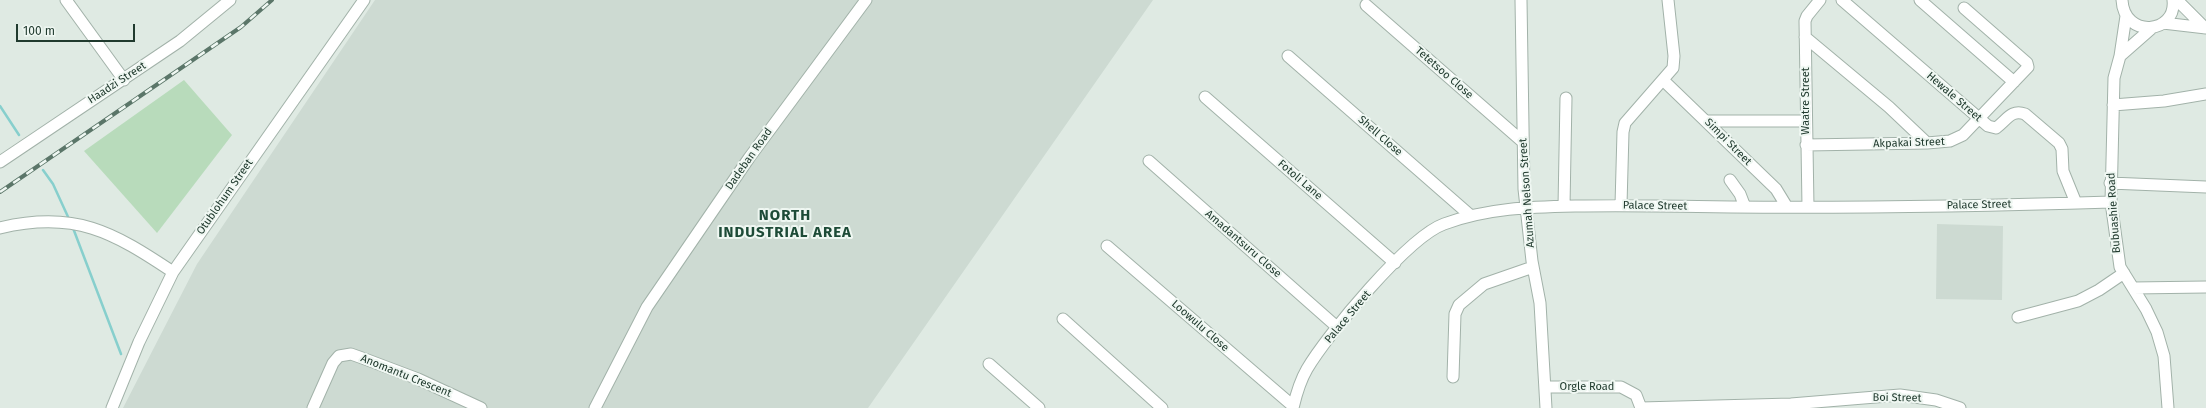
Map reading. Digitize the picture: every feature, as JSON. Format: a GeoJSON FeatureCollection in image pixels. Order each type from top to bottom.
{"type":"FeatureCollection","features":[{"type":"Feature","properties":{"kind":"street"},"geometry":{"type":"LineString","coordinates":[[66,0],[124,80]]}},
{"type":"Feature","properties":{"kind":"street","name":"Haadzi Street"},"geometry":{"type":"LineString","coordinates":[[0,162],[180,41],[230,0]]}},
{"type":"Feature","properties":{"kind":"street","name":"Otublohum Street"},"geometry":{"type":"LineString","coordinates":[[112,408],[139,342],[173,272],[364,0]]}},
{"type":"Feature","properties":{"kind":"street","name":"Dadeban Road"},"geometry":{"type":"LineString","coordinates":[[595,408],[647,307],[749,158],[866,0]]}},
{"type":"Feature","properties":{"kind":"street","name":"Azumah Nelson Street"},"geometry":{"type":"LineString","coordinates":[[1521,0],[1523,142],[1526,206],[1533,267],[1540,303],[1546,408]]}},
{"type":"Feature","properties":{"kind":"street"},"geometry":{"type":"LineString","coordinates":[[1621,205],[1624,125],[1626,121],[1664,81],[1674,65],[1668,0]]}},
{"type":"Feature","properties":{"kind":"street","name":"Waatre Street"},"geometry":{"type":"LineString","coordinates":[[1808,207],[1805,121],[1806,17],[1820,0]]}},
{"type":"Feature","properties":{"kind":"street","name":"Hewale Street"},"geometry":{"type":"LineString","coordinates":[[1842,0],[1988,126],[1996,128],[2012,113],[2019,112],[2025,114],[2059,142],[2062,149],[2063,171],[2076,203]]}},
{"type":"Feature","properties":{"kind":"street"},"geometry":{"type":"LineString","coordinates":[[1920,0],[2014,82]]}},
{"type":"Feature","properties":{"kind":"street"},"geometry":{"type":"LineString","coordinates":[[2120,56],[2158,25],[2172,11],[2173,0]]}},
{"type":"Feature","properties":{"kind":"street"},"geometry":{"type":"LineString","coordinates":[[2177,0],[2206,28]]}},
{"type":"Feature","properties":{"kind":"street","name":"Tetetsoo Close"},"geometry":{"type":"LineString","coordinates":[[1366,5],[1523,142]]}},
{"type":"Feature","properties":{"kind":"street"},"geometry":{"type":"LineString","coordinates":[[2121,6],[2138,26],[2158,25],[2206,28]]}},
{"type":"Feature","properties":{"kind":"street","name":"Bubuashie Road"},"geometry":{"type":"LineString","coordinates":[[2121,6],[2120,56],[2114,78],[2110,183],[2117,257],[2124,273],[2134,288],[2157,332],[2164,356],[2168,408]]}},
{"type":"Feature","properties":{"kind":"street","name":"Akpakai Street"},"geometry":{"type":"LineString","coordinates":[[1806,145],[1927,143],[1954,140],[1980,119],[2028,66],[2027,63],[1964,8]]}},
{"type":"Feature","properties":{"kind":"street"},"geometry":{"type":"LineString","coordinates":[[1805,37],[1889,107],[1927,143]]}},
{"type":"Feature","properties":{"kind":"street","name":"Shell Close"},"geometry":{"type":"LineString","coordinates":[[1288,56],[1471,216]]}},
{"type":"Feature","properties":{"kind":"street","name":"Simpi Street"},"geometry":{"type":"LineString","coordinates":[[1664,81],[1708,121],[1776,190],[1787,207]]}},
{"type":"Feature","properties":{"kind":"street"},"geometry":{"type":"LineString","coordinates":[[2113,104],[2164,101],[2206,94]]}},
{"type":"Feature","properties":{"kind":"street","name":"Fotoli Lane"},"geometry":{"type":"LineString","coordinates":[[1205,97],[1395,263]]}},
{"type":"Feature","properties":{"kind":"street"},"geometry":{"type":"LineString","coordinates":[[1564,206],[1566,98]]}},
{"type":"Feature","properties":{"kind":"street"},"geometry":{"type":"LineString","coordinates":[[1708,121],[1805,121]]}},
{"type":"Feature","properties":{"kind":"street","name":"Amadantsuru Close"},"geometry":{"type":"LineString","coordinates":[[1149,161],[1337,327]]}},
{"type":"Feature","properties":{"kind":"street"},"geometry":{"type":"LineString","coordinates":[[1730,180],[1740,194],[1745,207]]}},
{"type":"Feature","properties":{"kind":"street"},"geometry":{"type":"LineString","coordinates":[[2110,183],[2206,187]]}},
{"type":"Feature","properties":{"kind":"street","name":"Palace Street"},"geometry":{"type":"LineString","coordinates":[[1293,407],[1306,371],[1337,327],[1395,263],[1435,229],[1471,216],[1501,209],[1526,206],[1621,205],[1808,207],[2111,202]]}},
{"type":"Feature","properties":{"kind":"street"},"geometry":{"type":"LineString","coordinates":[[0,228],[50,221],[90,226],[118,237],[173,272]]}},
{"type":"Feature","properties":{"kind":"street","name":"Loowulu Close"},"geometry":{"type":"LineString","coordinates":[[1107,246],[1293,407]]}},
{"type":"Feature","properties":{"kind":"street"},"geometry":{"type":"LineString","coordinates":[[1453,377],[1454,314],[1457,307],[1484,284],[1533,267]]}},
{"type":"Feature","properties":{"kind":"street"},"geometry":{"type":"LineString","coordinates":[[2018,317],[2078,301],[2124,273]]}},
{"type":"Feature","properties":{"kind":"street"},"geometry":{"type":"LineString","coordinates":[[2134,288],[2206,287]]}},
{"type":"Feature","properties":{"kind":"street"},"geometry":{"type":"LineString","coordinates":[[1063,319],[1162,408]]}},
{"type":"Feature","properties":{"kind":"street","name":"Anomantu Crescent"},"geometry":{"type":"LineString","coordinates":[[313,408],[333,363],[339,356],[351,354],[418,379],[481,408]]}},
{"type":"Feature","properties":{"kind":"street"},"geometry":{"type":"LineString","coordinates":[[989,364],[1039,408]]}},
{"type":"Feature","properties":{"kind":"street","name":"Orgle Road"},"geometry":{"type":"LineString","coordinates":[[1546,387],[1621,387],[1636,394],[1640,408]]}},
{"type":"Feature","properties":{"kind":"street","name":"Boi Street"},"geometry":{"type":"LineString","coordinates":[[1640,408],[1791,404],[1900,395],[1936,400],[1960,408]]}},
{"type":"Feature","properties":{"kind":"shaded area"},"geometry":{"type":"Polygon","coordinates":[[[375,0],[1153,0],[868,408],[123,408],[197,264],[375,0]]]}},
{"type":"Feature","properties":{"kind":"shaded area"},"geometry":{"type":"Polygon","coordinates":[[[1937,224],[2003,226],[2002,300],[1936,299],[1937,224]]]}},
{"type":"Feature","properties":{"kind":"green space"},"geometry":{"type":"Polygon","coordinates":[[[184,80],[232,135],[157,233],[84,151],[184,80]]]}},
{"type":"Feature","properties":{"kind":"waterway"},"geometry":{"type":"LineString","coordinates":[[0,106],[19,135]]}},
{"type":"Feature","properties":{"kind":"waterway"},"geometry":{"type":"LineString","coordinates":[[43,170],[53,184],[69,219]]}},
{"type":"Feature","properties":{"kind":"waterway"},"geometry":{"type":"LineString","coordinates":[[73,228],[121,354]]}},
{"type":"Feature","properties":{"kind":"railway"},"geometry":{"type":"LineString","coordinates":[[0,192],[241,27],[272,0]]}},
{"type":"Feature","properties":{"kind":"district","name":"NORTH INDUSTRIAL AREA"},"geometry":{"type":"Point","coordinates":[785,224]}}]}
